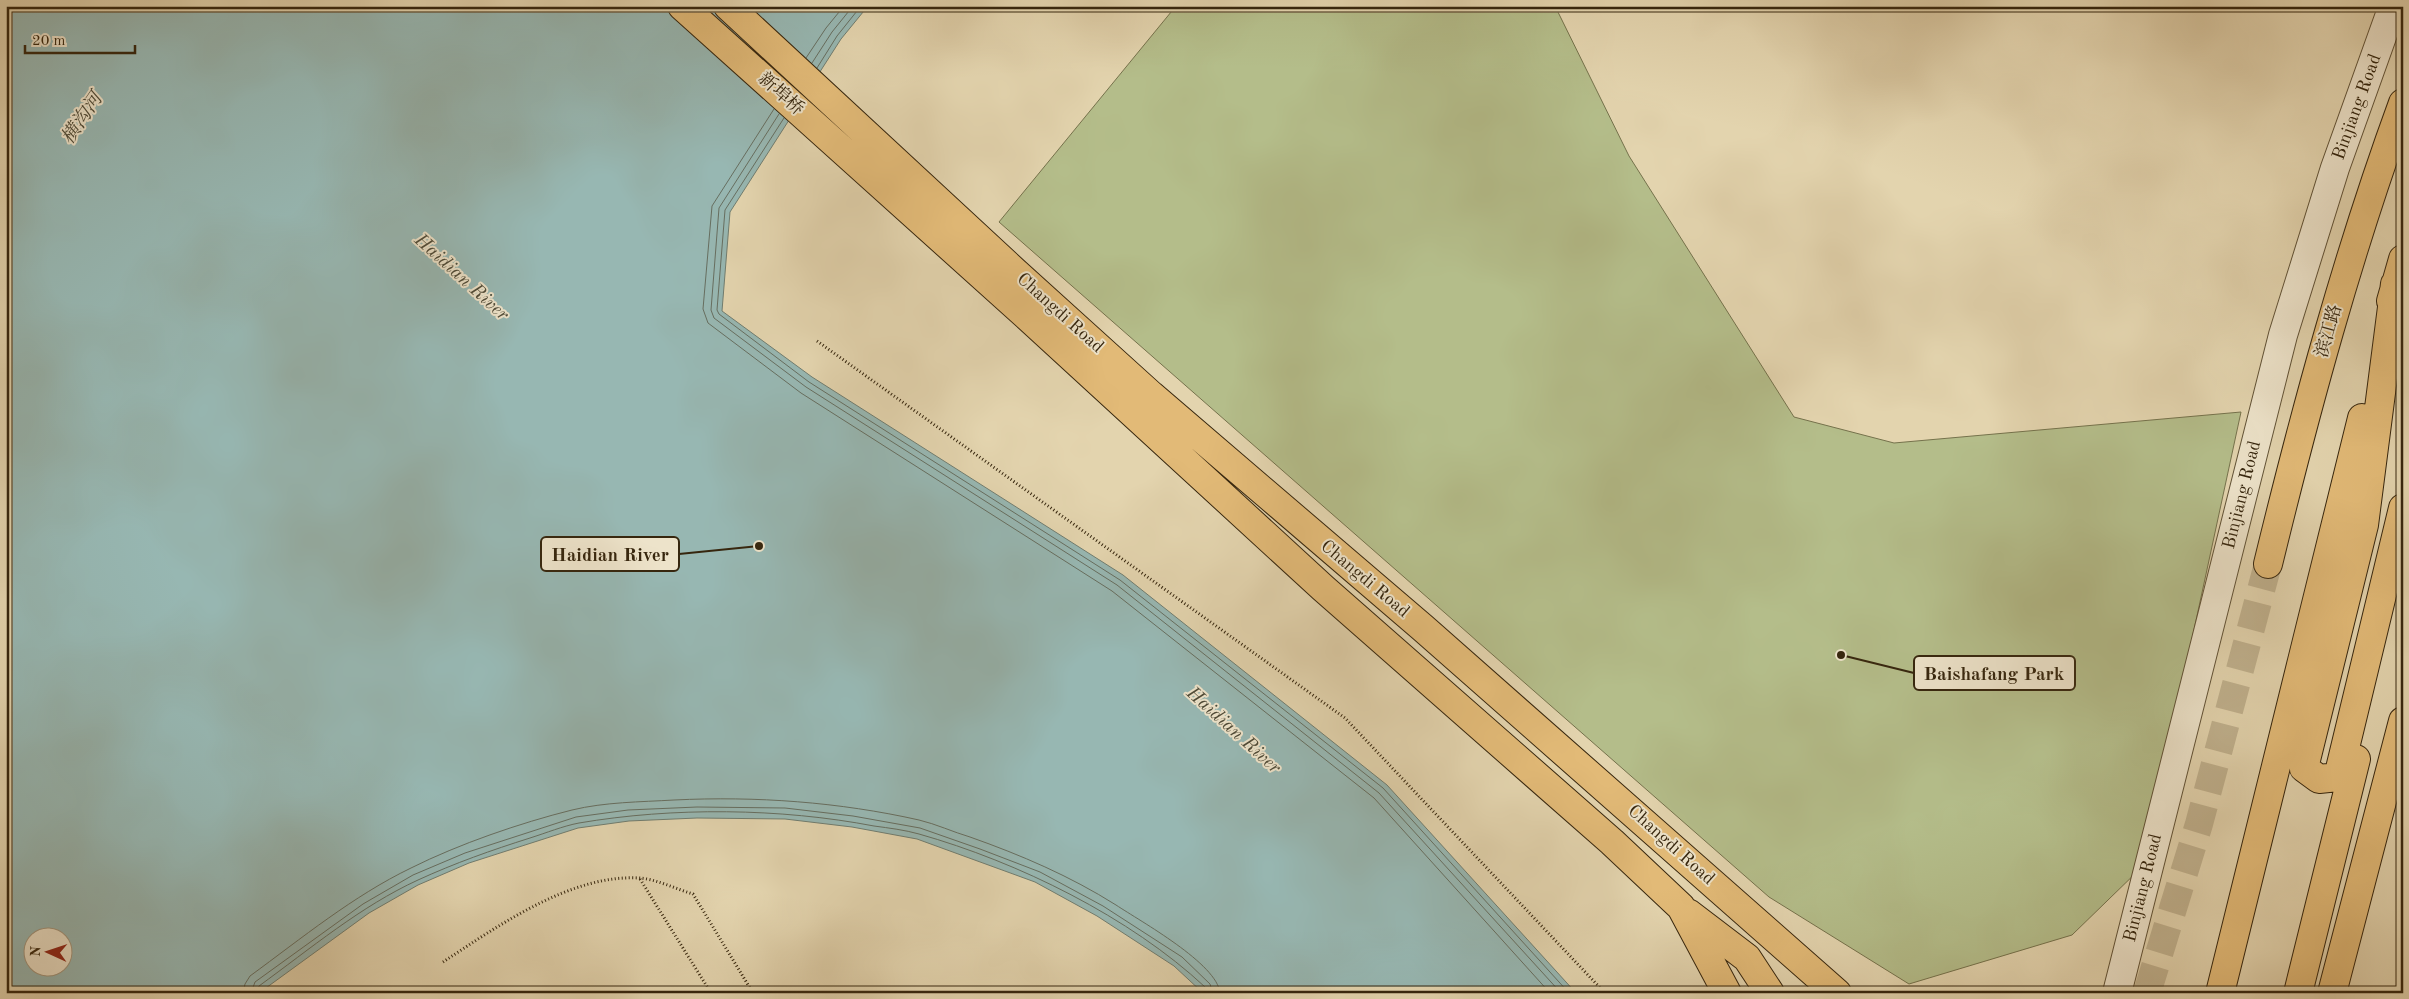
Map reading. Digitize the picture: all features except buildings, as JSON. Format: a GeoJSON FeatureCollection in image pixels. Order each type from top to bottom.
{"type":"FeatureCollection","features":[{"type":"Feature","properties":{"kind":"main road","name":"新埠桥"},"geometry":{"type":"LineString","coordinates":[[682,6],[879,182],[1254,526],[1566,800],[1680,907]]}},
{"type":"Feature","properties":{"kind":"main road","name":"新埠桥"},"geometry":{"type":"LineString","coordinates":[[728,6],[897,162]]}},
{"type":"Feature","properties":{"kind":"main road","name":"滨江路"},"geometry":{"type":"LineString","coordinates":[[2268,564],[2330,326],[2360,228],[2403,103]]}},
{"type":"Feature","properties":{"kind":"main road","name":"Changdi Road"},"geometry":{"type":"LineString","coordinates":[[897,162],[1014,272],[1151,395],[1423,628],[1837,993]]}},
{"type":"Feature","properties":{"kind":"main road"},"geometry":{"type":"LineString","coordinates":[[2399,271],[2364,525],[2304,768],[2319,778],[2338,777],[2403,508]]}},
{"type":"Feature","properties":{"kind":"main road"},"geometry":{"type":"LineString","coordinates":[[2220,993],[2399,271]]}},
{"type":"Feature","properties":{"kind":"main road"},"geometry":{"type":"LineString","coordinates":[[2298,993],[2403,571]]}},
{"type":"Feature","properties":{"kind":"main road"},"geometry":{"type":"LineString","coordinates":[[2332,993],[2403,721]]}},
{"type":"Feature","properties":{"kind":"main road"},"geometry":{"type":"LineString","coordinates":[[1680,907],[1727,993]]}},
{"type":"Feature","properties":{"kind":"main road"},"geometry":{"type":"LineString","coordinates":[[1680,907],[1747,958],[1770,993]]}},
{"type":"Feature","properties":{"kind":"street","name":"Binjiang Road"},"geometry":{"type":"LineString","coordinates":[[2117,993],[2283,335],[2335,168],[2393,6]]}},
{"type":"Feature","properties":{"kind":"path"},"geometry":{"type":"LineString","coordinates":[[817,341],[1345,718],[1605,993]]}},
{"type":"Feature","properties":{"kind":"path"},"geometry":{"type":"LineString","coordinates":[[640,878],[712,993]]}},
{"type":"Feature","properties":{"kind":"path"},"geometry":{"type":"LineString","coordinates":[[443,962],[517,914],[593,881],[640,878],[693,894],[753,993]]}},
{"type":"Feature","properties":{"kind":"green space"},"geometry":{"type":"Polygon","coordinates":[[[1176,6],[1555,6],[1629,156],[1794,417],[1894,443],[2241,412],[2143,866],[2072,935],[1909,984],[1769,897],[999,222],[1176,6]]]}},
{"type":"Feature","properties":{"kind":"water","name":"横沟河"},"geometry":{"type":"Polygon","coordinates":[[[6,6],[868,6],[841,39],[730,212],[722,311],[812,377],[1123,575],[1387,785],[1576,993],[1203,993],[1174,966],[1097,916],[1035,882],[917,839],[852,827],[785,819],[697,818],[629,821],[578,828],[469,863],[418,885],[369,913],[259,993],[6,993],[6,6]]]}},
{"type":"Feature","properties":{"kind":"tunnel"},"geometry":{"type":"LineString","coordinates":[[2147,993],[2199,824],[2268,564]]}},
{"type":"Feature","properties":{"kind":"place","name":"Haidian River"},"geometry":{"type":"Point","coordinates":[759,546]}},
{"type":"Feature","properties":{"kind":"place","name":"Baishafang Park"},"geometry":{"type":"Point","coordinates":[1841,655]}}]}
